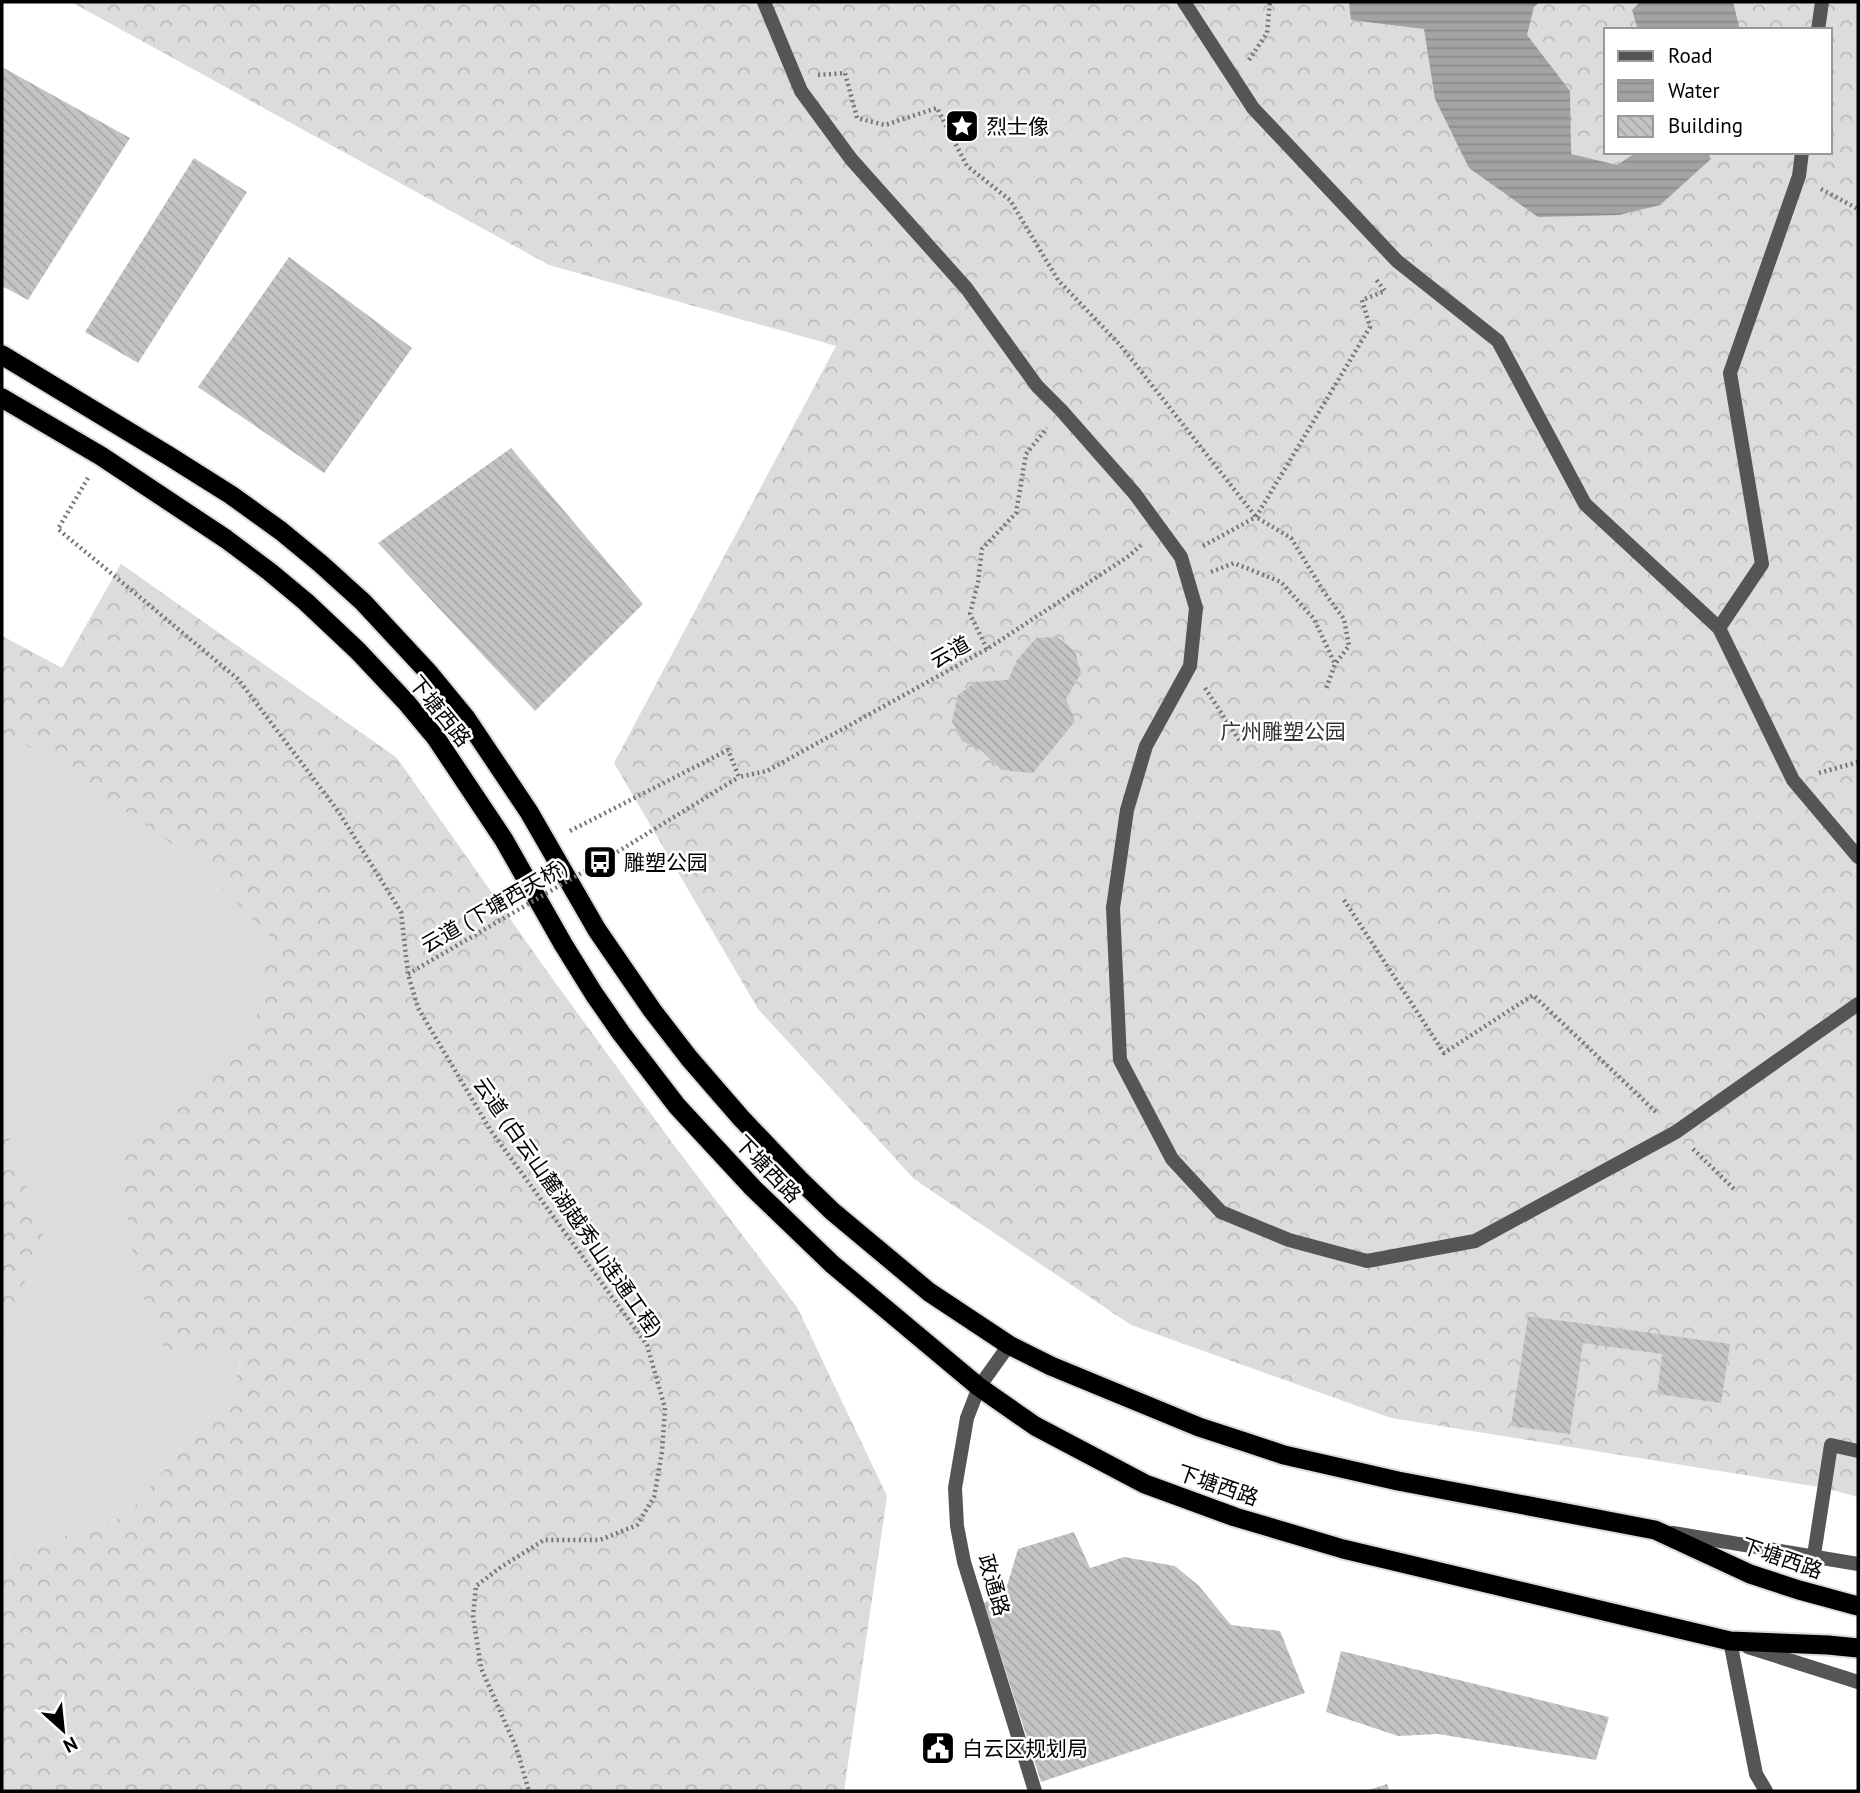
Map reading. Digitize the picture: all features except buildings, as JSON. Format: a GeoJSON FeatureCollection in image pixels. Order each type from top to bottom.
{"type":"FeatureCollection","features":[{"type":"Feature","properties":{"kind":"highway","name":"下塘西路"},"geometry":{"type":"LineString","coordinates":[[2,355],[220,488],[281,531],[363,602],[467,718],[547,843],[597,930],[689,1058],[757,1136],[832,1210],[919,1284],[1009,1345],[1051,1366],[1199,1427],[1284,1455],[1398,1481],[1656,1530],[1750,1574],[1858,1606]]}},
{"type":"Feature","properties":{"kind":"highway","name":"下塘西路"},"geometry":{"type":"LineString","coordinates":[[2,398],[101,456],[215,532],[270,572],[349,643],[436,738],[504,840],[563,944],[621,1033],[677,1106],[753,1188],[808,1242],[979,1387],[1035,1426],[1145,1484],[1235,1517],[1343,1549],[1730,1641],[1858,1648]]}},
{"type":"Feature","properties":{"kind":"street"},"geometry":{"type":"LineString","coordinates":[[764,2],[801,90],[851,159],[967,289],[1037,386],[1135,494],[1181,557],[1196,608],[1190,666],[1146,746],[1127,810],[1113,908],[1120,1060],[1172,1158],[1220,1212],[1289,1240],[1367,1261],[1475,1241],[1676,1132],[1858,1004]]}},
{"type":"Feature","properties":{"kind":"street"},"geometry":{"type":"LineString","coordinates":[[1184,2],[1253,108],[1397,261],[1498,341],[1585,504],[1719,628],[1793,780],[1858,857]]}},
{"type":"Feature","properties":{"kind":"street"},"geometry":{"type":"LineString","coordinates":[[1818,28],[1822,2]]}},
{"type":"Feature","properties":{"kind":"street"},"geometry":{"type":"LineString","coordinates":[[1719,628],[1762,564],[1730,373],[1799,176],[1802,154]]}},
{"type":"Feature","properties":{"kind":"street","name":"政通路"},"geometry":{"type":"LineString","coordinates":[[1009,1345],[979,1387],[967,1418],[955,1488],[957,1526],[964,1562],[1035,1791]]}},
{"type":"Feature","properties":{"kind":"street"},"geometry":{"type":"LineString","coordinates":[[1814,1555],[1831,1445],[1858,1451]]}},
{"type":"Feature","properties":{"kind":"street","name":"下塘西路"},"geometry":{"type":"LineString","coordinates":[[1656,1530],[1858,1564]]}},
{"type":"Feature","properties":{"kind":"street"},"geometry":{"type":"LineString","coordinates":[[1730,1641],[1756,1774],[1766,1791]]}},
{"type":"Feature","properties":{"kind":"street","name":"下塘西路"},"geometry":{"type":"LineString","coordinates":[[1730,1641],[1858,1682]]}},
{"type":"Feature","properties":{"kind":"path"},"geometry":{"type":"LineString","coordinates":[[1236,81],[1267,33],[1270,2]]}},
{"type":"Feature","properties":{"kind":"path"},"geometry":{"type":"LineString","coordinates":[[810,75],[845,73],[857,118],[885,125],[937,108],[967,166],[1010,200],[1058,280],[1121,346],[1256,517],[1291,538],[1343,619],[1349,646],[1335,664],[1326,689]]}},
{"type":"Feature","properties":{"kind":"path"},"geometry":{"type":"LineString","coordinates":[[1799,176],[1858,209]]}},
{"type":"Feature","properties":{"kind":"path"},"geometry":{"type":"LineString","coordinates":[[1181,557],[1256,517],[1370,327],[1362,300],[1385,291],[1370,271]]}},
{"type":"Feature","properties":{"kind":"path"},"geometry":{"type":"LineString","coordinates":[[987,649],[970,614],[982,549],[1016,513],[1026,454],[1061,410]]}},
{"type":"Feature","properties":{"kind":"path","name":"云道 (白云山麓湖越秀山连通工程)"},"geometry":{"type":"LineString","coordinates":[[101,456],[58,529],[238,679],[338,811],[401,912],[408,974],[418,1008],[491,1130],[647,1345],[665,1408],[662,1452],[654,1497],[637,1525],[600,1540],[544,1540],[476,1586],[473,1616],[481,1668],[516,1747],[530,1791]]}},
{"type":"Feature","properties":{"kind":"path","name":"云道"},"geometry":{"type":"LineString","coordinates":[[739,777],[767,771],[987,649],[1129,556],[1160,528]]}},
{"type":"Feature","properties":{"kind":"path"},"geometry":{"type":"LineString","coordinates":[[1187,581],[1234,563],[1281,582],[1314,619],[1335,664]]}},
{"type":"Feature","properties":{"kind":"path"},"geometry":{"type":"LineString","coordinates":[[1190,666],[1241,743]]}},
{"type":"Feature","properties":{"kind":"path"},"geometry":{"type":"LineString","coordinates":[[547,843],[728,750],[739,777]]}},
{"type":"Feature","properties":{"kind":"path"},"geometry":{"type":"LineString","coordinates":[[1793,780],[1858,762]]}},
{"type":"Feature","properties":{"kind":"path","name":"云道 (下塘西天桥)"},"geometry":{"type":"LineString","coordinates":[[408,974],[739,777]]}},
{"type":"Feature","properties":{"kind":"path"},"geometry":{"type":"LineString","coordinates":[[1344,900],[1444,1053],[1533,995],[1735,1190]]}},
{"type":"Feature","properties":{"kind":"green space","name":"广州雕塑公园"},"geometry":{"type":"Polygon","coordinates":[[[71,2],[1858,2],[1858,1497],[1825,1488],[1391,1418],[1131,1325],[914,1179],[758,1009],[614,763],[836,346],[549,265],[71,2]]]}},
{"type":"Feature","properties":{"kind":"green space"},"geometry":{"type":"Polygon","coordinates":[[[121,564],[397,758],[233,1388],[126,1516],[2,1557],[2,636],[62,668],[121,564]]]}},
{"type":"Feature","properties":{"kind":"green space"},"geometry":{"type":"Polygon","coordinates":[[[121,564],[397,758],[549,974],[797,1307],[887,1496],[844,1791],[2,1791],[2,1557],[126,1516],[233,1388],[241,1359],[166,1352],[137,1281],[118,1154],[169,1114],[255,1027],[270,936],[192,858],[46,755],[2,733],[2,636],[62,668],[121,564]]]}},
{"type":"Feature","properties":{"kind":"green space"},"geometry":{"type":"Polygon","coordinates":[[[2,1115],[43,1238],[2,1336],[2,1115]]]}},
{"type":"Feature","properties":{"kind":"water"},"geometry":{"type":"Polygon","coordinates":[[[1349,2],[1540,2],[1534,7],[1527,35],[1570,91],[1571,154],[1617,165],[1634,154],[1708,154],[1711,159],[1660,205],[1619,215],[1538,217],[1469,168],[1435,99],[1424,29],[1351,20],[1349,2]]]}},
{"type":"Feature","properties":{"kind":"water"},"geometry":{"type":"Polygon","coordinates":[[[1640,2],[1733,2],[1740,28],[1637,28],[1632,10],[1640,2]]]}},
{"type":"Feature","properties":{"kind":"place","name":"烈士像"},"geometry":{"type":"Point","coordinates":[962,126]}},
{"type":"Feature","properties":{"kind":"place","name":"雕塑公园"},"geometry":{"type":"Point","coordinates":[600,862]}},
{"type":"Feature","properties":{"kind":"place","name":"白云区规划局"},"geometry":{"type":"Point","coordinates":[938,1748]}}]}
